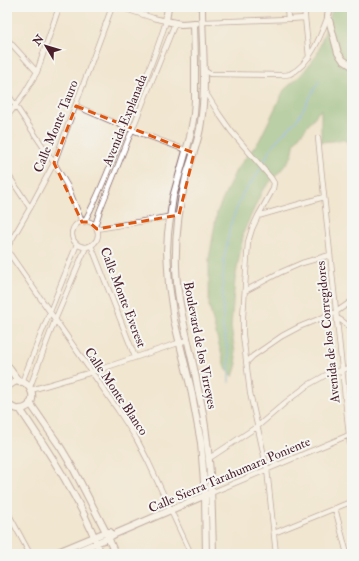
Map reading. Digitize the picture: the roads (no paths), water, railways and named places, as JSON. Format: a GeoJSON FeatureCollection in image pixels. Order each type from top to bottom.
{"type":"FeatureCollection","features":[{"type":"Feature","properties":{"kind":"street"},"geometry":{"type":"LineString","coordinates":[[7,117],[24,94],[37,72],[60,7]]}},
{"type":"Feature","properties":{"kind":"street","name":"Calle Monte Tauro"},"geometry":{"type":"LineString","coordinates":[[7,249],[54,163],[112,7]]}},
{"type":"Feature","properties":{"kind":"street"},"geometry":{"type":"LineString","coordinates":[[120,7],[153,18],[187,24],[305,18]]}},
{"type":"Feature","properties":{"kind":"street"},"geometry":{"type":"LineString","coordinates":[[166,21],[168,7]]}},
{"type":"Feature","properties":{"kind":"street","name":"Boulevard de los Virreyes"},"geometry":{"type":"LineString","coordinates":[[202,7],[204,89],[201,122],[199,136],[186,177],[179,215],[176,246],[179,299],[198,387],[209,458],[212,493],[213,554]]}},
{"type":"Feature","properties":{"kind":"street"},"geometry":{"type":"LineString","coordinates":[[287,7],[288,19]]}},
{"type":"Feature","properties":{"kind":"street"},"geometry":{"type":"LineString","coordinates":[[304,7],[308,57]]}},
{"type":"Feature","properties":{"kind":"street"},"geometry":{"type":"LineString","coordinates":[[204,70],[210,74],[289,74],[303,64],[320,38],[330,7]]}},
{"type":"Feature","properties":{"kind":"street"},"geometry":{"type":"LineString","coordinates":[[328,16],[338,53],[343,60],[352,66]]}},
{"type":"Feature","properties":{"kind":"street","name":"Avenida Explanada"},"geometry":{"type":"LineString","coordinates":[[83,222],[92,208],[126,127],[153,59],[166,21]]}},
{"type":"Feature","properties":{"kind":"street","name":"Avenida Explanada"},"geometry":{"type":"LineString","coordinates":[[96,228],[100,210],[175,23]]}},
{"type":"Feature","properties":{"kind":"street","name":"Boulevard de los Virreyes"},"geometry":{"type":"LineString","coordinates":[[194,23],[195,100],[193,122],[172,197],[167,251],[168,279],[174,320],[191,389],[201,443],[205,496],[206,554]]}},
{"type":"Feature","properties":{"kind":"street"},"geometry":{"type":"LineString","coordinates":[[7,39],[37,72]]}},
{"type":"Feature","properties":{"kind":"street"},"geometry":{"type":"LineString","coordinates":[[204,89],[231,131],[274,183],[273,189],[252,229],[248,242],[244,291],[243,336],[250,393],[267,469],[276,554]]}},
{"type":"Feature","properties":{"kind":"street"},"geometry":{"type":"LineString","coordinates":[[7,93],[54,163],[68,187],[83,222]]}},
{"type":"Feature","properties":{"kind":"street"},"geometry":{"type":"LineString","coordinates":[[76,106],[132,130],[194,153]]}},
{"type":"Feature","properties":{"kind":"street","name":"Avenida de los Corregidores"},"geometry":{"type":"LineString","coordinates":[[318,138],[342,370],[351,435],[352,464]]}},
{"type":"Feature","properties":{"kind":"street"},"geometry":{"type":"LineString","coordinates":[[7,173],[30,208]]}},
{"type":"Feature","properties":{"kind":"street"},"geometry":{"type":"LineString","coordinates":[[258,216],[324,197]]}},
{"type":"Feature","properties":{"kind":"street"},"geometry":{"type":"LineString","coordinates":[[96,228],[179,215]]}},
{"type":"Feature","properties":{"kind":"street"},"geometry":{"type":"LineString","coordinates":[[89,222],[96,228],[98,236],[97,240],[91,245],[86,247],[81,246],[77,244],[73,238],[74,230],[78,224],[89,222]]}},
{"type":"Feature","properties":{"kind":"street"},"geometry":{"type":"LineString","coordinates":[[21,382],[77,244]]}},
{"type":"Feature","properties":{"kind":"street","name":"Calle Monte Everest"},"geometry":{"type":"LineString","coordinates":[[91,245],[136,357]]}},
{"type":"Feature","properties":{"kind":"street"},"geometry":{"type":"LineString","coordinates":[[7,404],[12,408],[20,409],[24,408],[30,403],[32,397],[30,388],[55,320],[86,247]]}},
{"type":"Feature","properties":{"kind":"street","name":"Calle Monte Blanco"},"geometry":{"type":"LineString","coordinates":[[7,249],[136,438],[191,554]]}},
{"type":"Feature","properties":{"kind":"street"},"geometry":{"type":"LineString","coordinates":[[244,291],[280,272],[330,255]]}},
{"type":"Feature","properties":{"kind":"street"},"geometry":{"type":"LineString","coordinates":[[246,363],[253,356],[282,336],[299,327],[336,312],[352,301]]}},
{"type":"Feature","properties":{"kind":"street"},"geometry":{"type":"LineString","coordinates":[[337,318],[350,327],[352,331]]}},
{"type":"Feature","properties":{"kind":"street"},"geometry":{"type":"LineString","coordinates":[[30,388],[92,372],[187,340]]}},
{"type":"Feature","properties":{"kind":"street"},"geometry":{"type":"LineString","coordinates":[[7,365],[21,382]]}},
{"type":"Feature","properties":{"kind":"street"},"geometry":{"type":"LineString","coordinates":[[202,462],[258,426],[308,385],[326,375],[352,367]]}},
{"type":"Feature","properties":{"kind":"street"},"geometry":{"type":"LineString","coordinates":[[7,388],[14,382],[21,382],[30,388]]}},
{"type":"Feature","properties":{"kind":"street"},"geometry":{"type":"LineString","coordinates":[[30,403],[73,468],[115,554]]}},
{"type":"Feature","properties":{"kind":"street"},"geometry":{"type":"LineString","coordinates":[[20,409],[62,473],[96,539],[101,554]]}},
{"type":"Feature","properties":{"kind":"street","name":"Calle Sierra Tarahumara Poniente"},"geometry":{"type":"LineString","coordinates":[[53,554],[107,535],[115,534],[351,435]]}},
{"type":"Feature","properties":{"kind":"street"},"geometry":{"type":"LineString","coordinates":[[274,533],[352,502]]}},
{"type":"Feature","properties":{"kind":"street"},"geometry":{"type":"LineString","coordinates":[[336,508],[347,554]]}},
{"type":"Feature","properties":{"kind":"street"},"geometry":{"type":"LineString","coordinates":[[7,511],[30,554]]}},
{"type":"Feature","properties":{"kind":"street","name":"Calle Sierra Tarahumara Poniente"},"geometry":{"type":"LineString","coordinates":[[70,554],[96,539]]}},
{"type":"Feature","properties":{"kind":"waterway"},"geometry":{"type":"LineString","coordinates":[[345,46],[352,40]]}},
{"type":"Feature","properties":{"kind":"waterway"},"geometry":{"type":"LineString","coordinates":[[229,382],[229,357],[223,328],[223,286],[224,259],[231,223],[243,193],[257,175],[271,148],[296,121],[319,81]]}}]}
